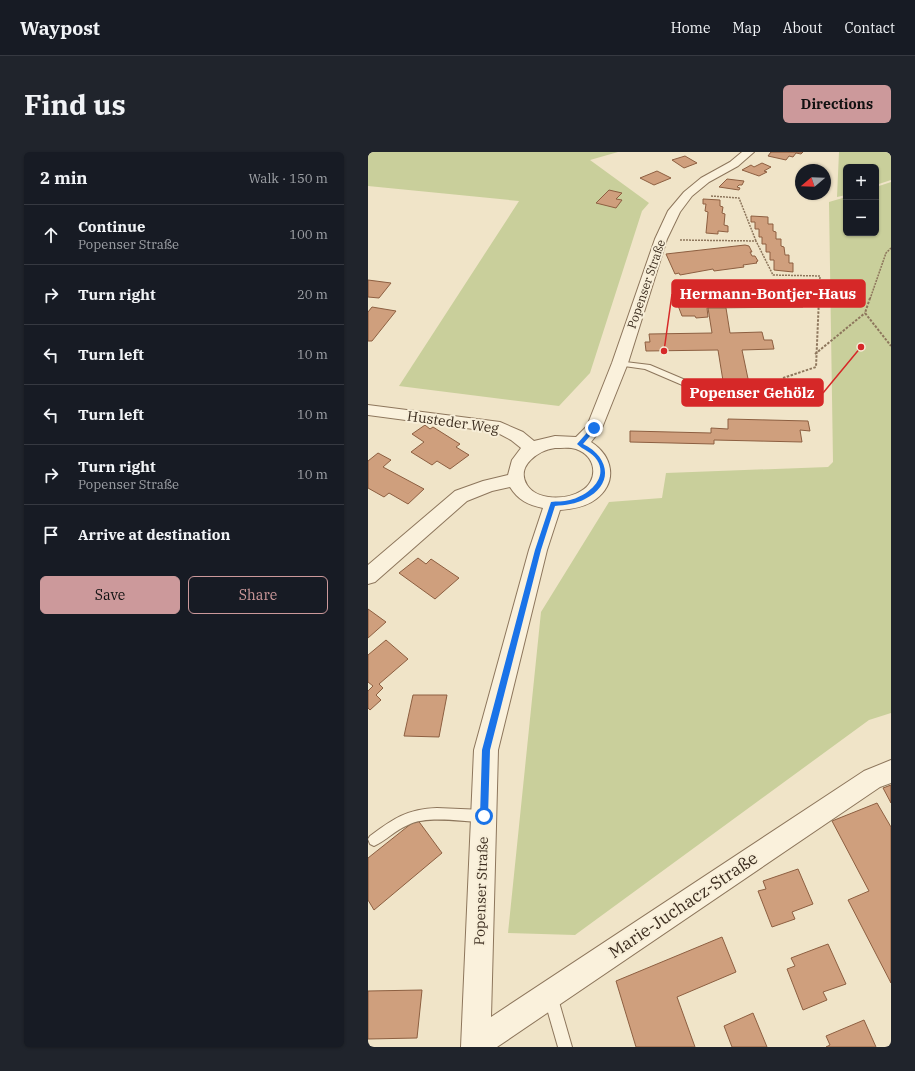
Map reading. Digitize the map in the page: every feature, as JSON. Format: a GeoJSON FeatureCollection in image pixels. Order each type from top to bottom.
{"type":"FeatureCollection","features":[{"type":"Feature","properties":{"kind":"street","name":"Popenser Straße"},"geometry":{"type":"LineString","coordinates":[[580,444],[594,428],[620,363],[662,239],[674,211],[688,194],[705,180],[734,164],[749,152]]}},
{"type":"Feature","properties":{"kind":"street","name":"Husteder Weg"},"geometry":{"type":"LineString","coordinates":[[368,410],[500,427],[517,436],[533,449]]}},
{"type":"Feature","properties":{"kind":"street"},"geometry":{"type":"LineString","coordinates":[[568,442],[580,444],[591,450],[599,459],[603,469],[601,480],[594,490],[583,498],[569,503],[553,504],[540,502],[520,489],[516,480],[515,472],[518,463],[524,455],[543,444],[568,442]]}},
{"type":"Feature","properties":{"kind":"street"},"geometry":{"type":"LineString","coordinates":[[368,576],[462,496],[489,485],[516,480]]}},
{"type":"Feature","properties":{"kind":"street","name":"Popenser Straße"},"geometry":{"type":"LineString","coordinates":[[476,1045],[486,750],[538,550],[553,504]]}},
{"type":"Feature","properties":{"kind":"street","name":"Marie-Juchacz-Straße"},"geometry":{"type":"LineString","coordinates":[[476,1045],[872,779],[891,771]]}},
{"type":"Feature","properties":{"kind":"lane"},"geometry":{"type":"LineString","coordinates":[[620,363],[647,367],[715,396],[762,394],[768,383]]}},
{"type":"Feature","properties":{"kind":"lane"},"geometry":{"type":"LineString","coordinates":[[374,840],[394,825],[411,817],[424,815],[484,816]]}},
{"type":"Feature","properties":{"kind":"lane"},"geometry":{"type":"LineString","coordinates":[[550,994],[566,1047]]}},
{"type":"Feature","properties":{"kind":"path"},"geometry":{"type":"LineString","coordinates":[[688,194],[739,198],[756,241],[773,275],[820,276],[816,367],[768,383]]}},
{"type":"Feature","properties":{"kind":"path"},"geometry":{"type":"LineString","coordinates":[[662,239],[756,241]]}},
{"type":"Feature","properties":{"kind":"path"},"geometry":{"type":"LineString","coordinates":[[816,354],[865,313],[886,253],[891,248]]}},
{"type":"Feature","properties":{"kind":"path"},"geometry":{"type":"LineString","coordinates":[[865,313],[891,346]]}},
{"type":"Feature","properties":{"kind":"green space"},"geometry":{"type":"Polygon","coordinates":[[[368,152],[618,152],[590,160],[649,203],[642,211],[590,373],[559,406],[399,386],[519,201],[368,186],[368,152]]]}},
{"type":"Feature","properties":{"kind":"green space"},"geometry":{"type":"Polygon","coordinates":[[[839,152],[891,152],[891,180],[879,184],[879,164],[843,164],[843,196],[837,197],[839,152]]]}},
{"type":"Feature","properties":{"kind":"green space"},"geometry":{"type":"Polygon","coordinates":[[[891,182],[891,713],[869,720],[575,935],[508,933],[541,612],[609,502],[662,498],[666,473],[828,467],[833,462],[829,202],[843,198],[843,236],[879,236],[879,186],[891,182]]]}},
{"type":"Feature","properties":{"kind":"building"},"geometry":{"type":"Polygon","coordinates":[[[771,152],[803,152],[801,154],[796,153],[793,157],[789,156],[786,160],[768,156],[771,152]]]}},
{"type":"Feature","properties":{"kind":"building"},"geometry":{"type":"Polygon","coordinates":[[[685,156],[697,163],[684,168],[672,160],[685,156]]]}},
{"type":"Feature","properties":{"kind":"building"},"geometry":{"type":"Polygon","coordinates":[[[762,163],[771,167],[764,171],[767,172],[759,176],[742,170],[751,165],[754,167],[762,163]]]}},
{"type":"Feature","properties":{"kind":"building"},"geometry":{"type":"Polygon","coordinates":[[[657,171],[671,178],[654,185],[640,178],[657,171]]]}},
{"type":"Feature","properties":{"kind":"building"},"geometry":{"type":"Polygon","coordinates":[[[727,179],[744,181],[742,185],[737,187],[740,188],[739,190],[719,187],[727,179]]]}},
{"type":"Feature","properties":{"kind":"building"},"geometry":{"type":"Polygon","coordinates":[[[609,190],[622,193],[616,199],[622,200],[616,208],[596,203],[609,190]]]}},
{"type":"Feature","properties":{"kind":"building"},"geometry":{"type":"Polygon","coordinates":[[[703,199],[720,200],[720,206],[723,207],[722,213],[725,214],[724,225],[728,226],[728,232],[718,231],[718,234],[706,233],[708,212],[705,211],[706,204],[703,204],[703,199]]]}},
{"type":"Feature","properties":{"kind":"building"},"geometry":{"type":"Polygon","coordinates":[[[751,216],[768,217],[768,224],[773,224],[773,231],[776,232],[776,239],[781,239],[781,246],[784,247],[785,255],[789,255],[789,263],[793,263],[793,272],[774,270],[774,260],[770,260],[770,252],[766,252],[766,244],[762,244],[762,237],[759,237],[759,229],[755,229],[755,222],[751,222],[751,216]]]}},
{"type":"Feature","properties":{"kind":"building"},"geometry":{"type":"Polygon","coordinates":[[[745,245],[749,246],[752,256],[755,256],[758,261],[756,262],[757,263],[743,265],[744,267],[714,271],[713,269],[680,275],[679,273],[675,274],[666,254],[745,245]]]}},
{"type":"Feature","properties":{"kind":"building"},"geometry":{"type":"Polygon","coordinates":[[[368,280],[391,283],[379,298],[368,297],[368,280]]]}},
{"type":"Feature","properties":{"kind":"building"},"geometry":{"type":"Polygon","coordinates":[[[797,289],[803,307],[707,308],[708,317],[696,318],[695,316],[682,316],[677,303],[695,303],[693,290],[797,289]]]}},
{"type":"Feature","properties":{"kind":"building"},"geometry":{"type":"Polygon","coordinates":[[[372,307],[396,311],[372,341],[368,341],[368,312],[372,307]]]}},
{"type":"Feature","properties":{"kind":"building"},"geometry":{"type":"Polygon","coordinates":[[[708,308],[726,308],[730,333],[762,332],[764,340],[772,340],[774,349],[742,350],[751,393],[725,393],[718,350],[646,351],[645,342],[650,342],[649,334],[712,333],[708,308]]]}},
{"type":"Feature","properties":{"kind":"building"},"geometry":{"type":"Polygon","coordinates":[[[728,419],[808,421],[810,431],[800,430],[802,442],[714,440],[714,444],[630,442],[630,431],[711,433],[711,428],[728,429],[728,419]]]}},
{"type":"Feature","properties":{"kind":"building"},"geometry":{"type":"Polygon","coordinates":[[[425,425],[430,429],[433,427],[460,444],[456,447],[469,455],[450,469],[437,461],[432,465],[411,452],[424,442],[412,434],[425,425]]]}},
{"type":"Feature","properties":{"kind":"building"},"geometry":{"type":"Polygon","coordinates":[[[378,453],[391,460],[383,467],[424,489],[408,504],[389,493],[384,497],[368,488],[368,461],[378,453]]]}},
{"type":"Feature","properties":{"kind":"building"},"geometry":{"type":"Polygon","coordinates":[[[418,558],[426,564],[431,559],[459,578],[435,599],[399,573],[418,558]]]}},
{"type":"Feature","properties":{"kind":"building"},"geometry":{"type":"Polygon","coordinates":[[[368,609],[386,622],[368,638],[368,609]]]}},
{"type":"Feature","properties":{"kind":"building"},"geometry":{"type":"Polygon","coordinates":[[[386,640],[408,659],[379,684],[383,688],[376,695],[381,700],[370,710],[368,708],[368,691],[373,686],[368,682],[368,655],[386,640]]]}},
{"type":"Feature","properties":{"kind":"building"},"geometry":{"type":"Polygon","coordinates":[[[413,695],[447,695],[439,737],[404,736],[413,695]]]}},
{"type":"Feature","properties":{"kind":"building"},"geometry":{"type":"Polygon","coordinates":[[[891,785],[891,803],[883,788],[891,785]]]}},
{"type":"Feature","properties":{"kind":"building"},"geometry":{"type":"Polygon","coordinates":[[[877,803],[891,827],[891,983],[848,900],[869,891],[832,821],[877,803]]]}},
{"type":"Feature","properties":{"kind":"building"},"geometry":{"type":"Polygon","coordinates":[[[417,819],[442,853],[374,910],[368,900],[368,858],[417,819]]]}},
{"type":"Feature","properties":{"kind":"building"},"geometry":{"type":"Polygon","coordinates":[[[798,869],[813,904],[792,912],[795,919],[772,927],[758,891],[766,889],[763,881],[798,869]]]}},
{"type":"Feature","properties":{"kind":"building"},"geometry":{"type":"Polygon","coordinates":[[[722,937],[736,972],[677,997],[695,1047],[636,1047],[616,981],[722,937]]]}},
{"type":"Feature","properties":{"kind":"building"},"geometry":{"type":"Polygon","coordinates":[[[828,944],[846,984],[823,992],[827,1000],[803,1010],[787,969],[795,966],[791,958],[828,944]]]}},
{"type":"Feature","properties":{"kind":"building"},"geometry":{"type":"Polygon","coordinates":[[[422,990],[417,1038],[368,1039],[368,991],[422,990]]]}},
{"type":"Feature","properties":{"kind":"building"},"geometry":{"type":"Polygon","coordinates":[[[753,1013],[767,1047],[732,1047],[724,1026],[753,1013]]]}},
{"type":"Feature","properties":{"kind":"building"},"geometry":{"type":"Polygon","coordinates":[[[864,1020],[876,1047],[826,1047],[830,1045],[826,1036],[864,1020]]]}},
{"type":"Feature","properties":{"kind":"place","name":"Popenser Gehölz"},"geometry":{"type":"Point","coordinates":[861,347]}},
{"type":"Feature","properties":{"kind":"place","name":"Hermann-Bontjer-Haus"},"geometry":{"type":"Point","coordinates":[664,351]}},
{"type":"Feature","properties":{"kind":"route"},"geometry":{"type":"LineString","coordinates":[[484,816],[486,750],[538,550],[553,504],[569,503],[583,498],[594,490],[601,480],[603,469],[599,459],[591,450],[580,444],[594,428]]}}]}
